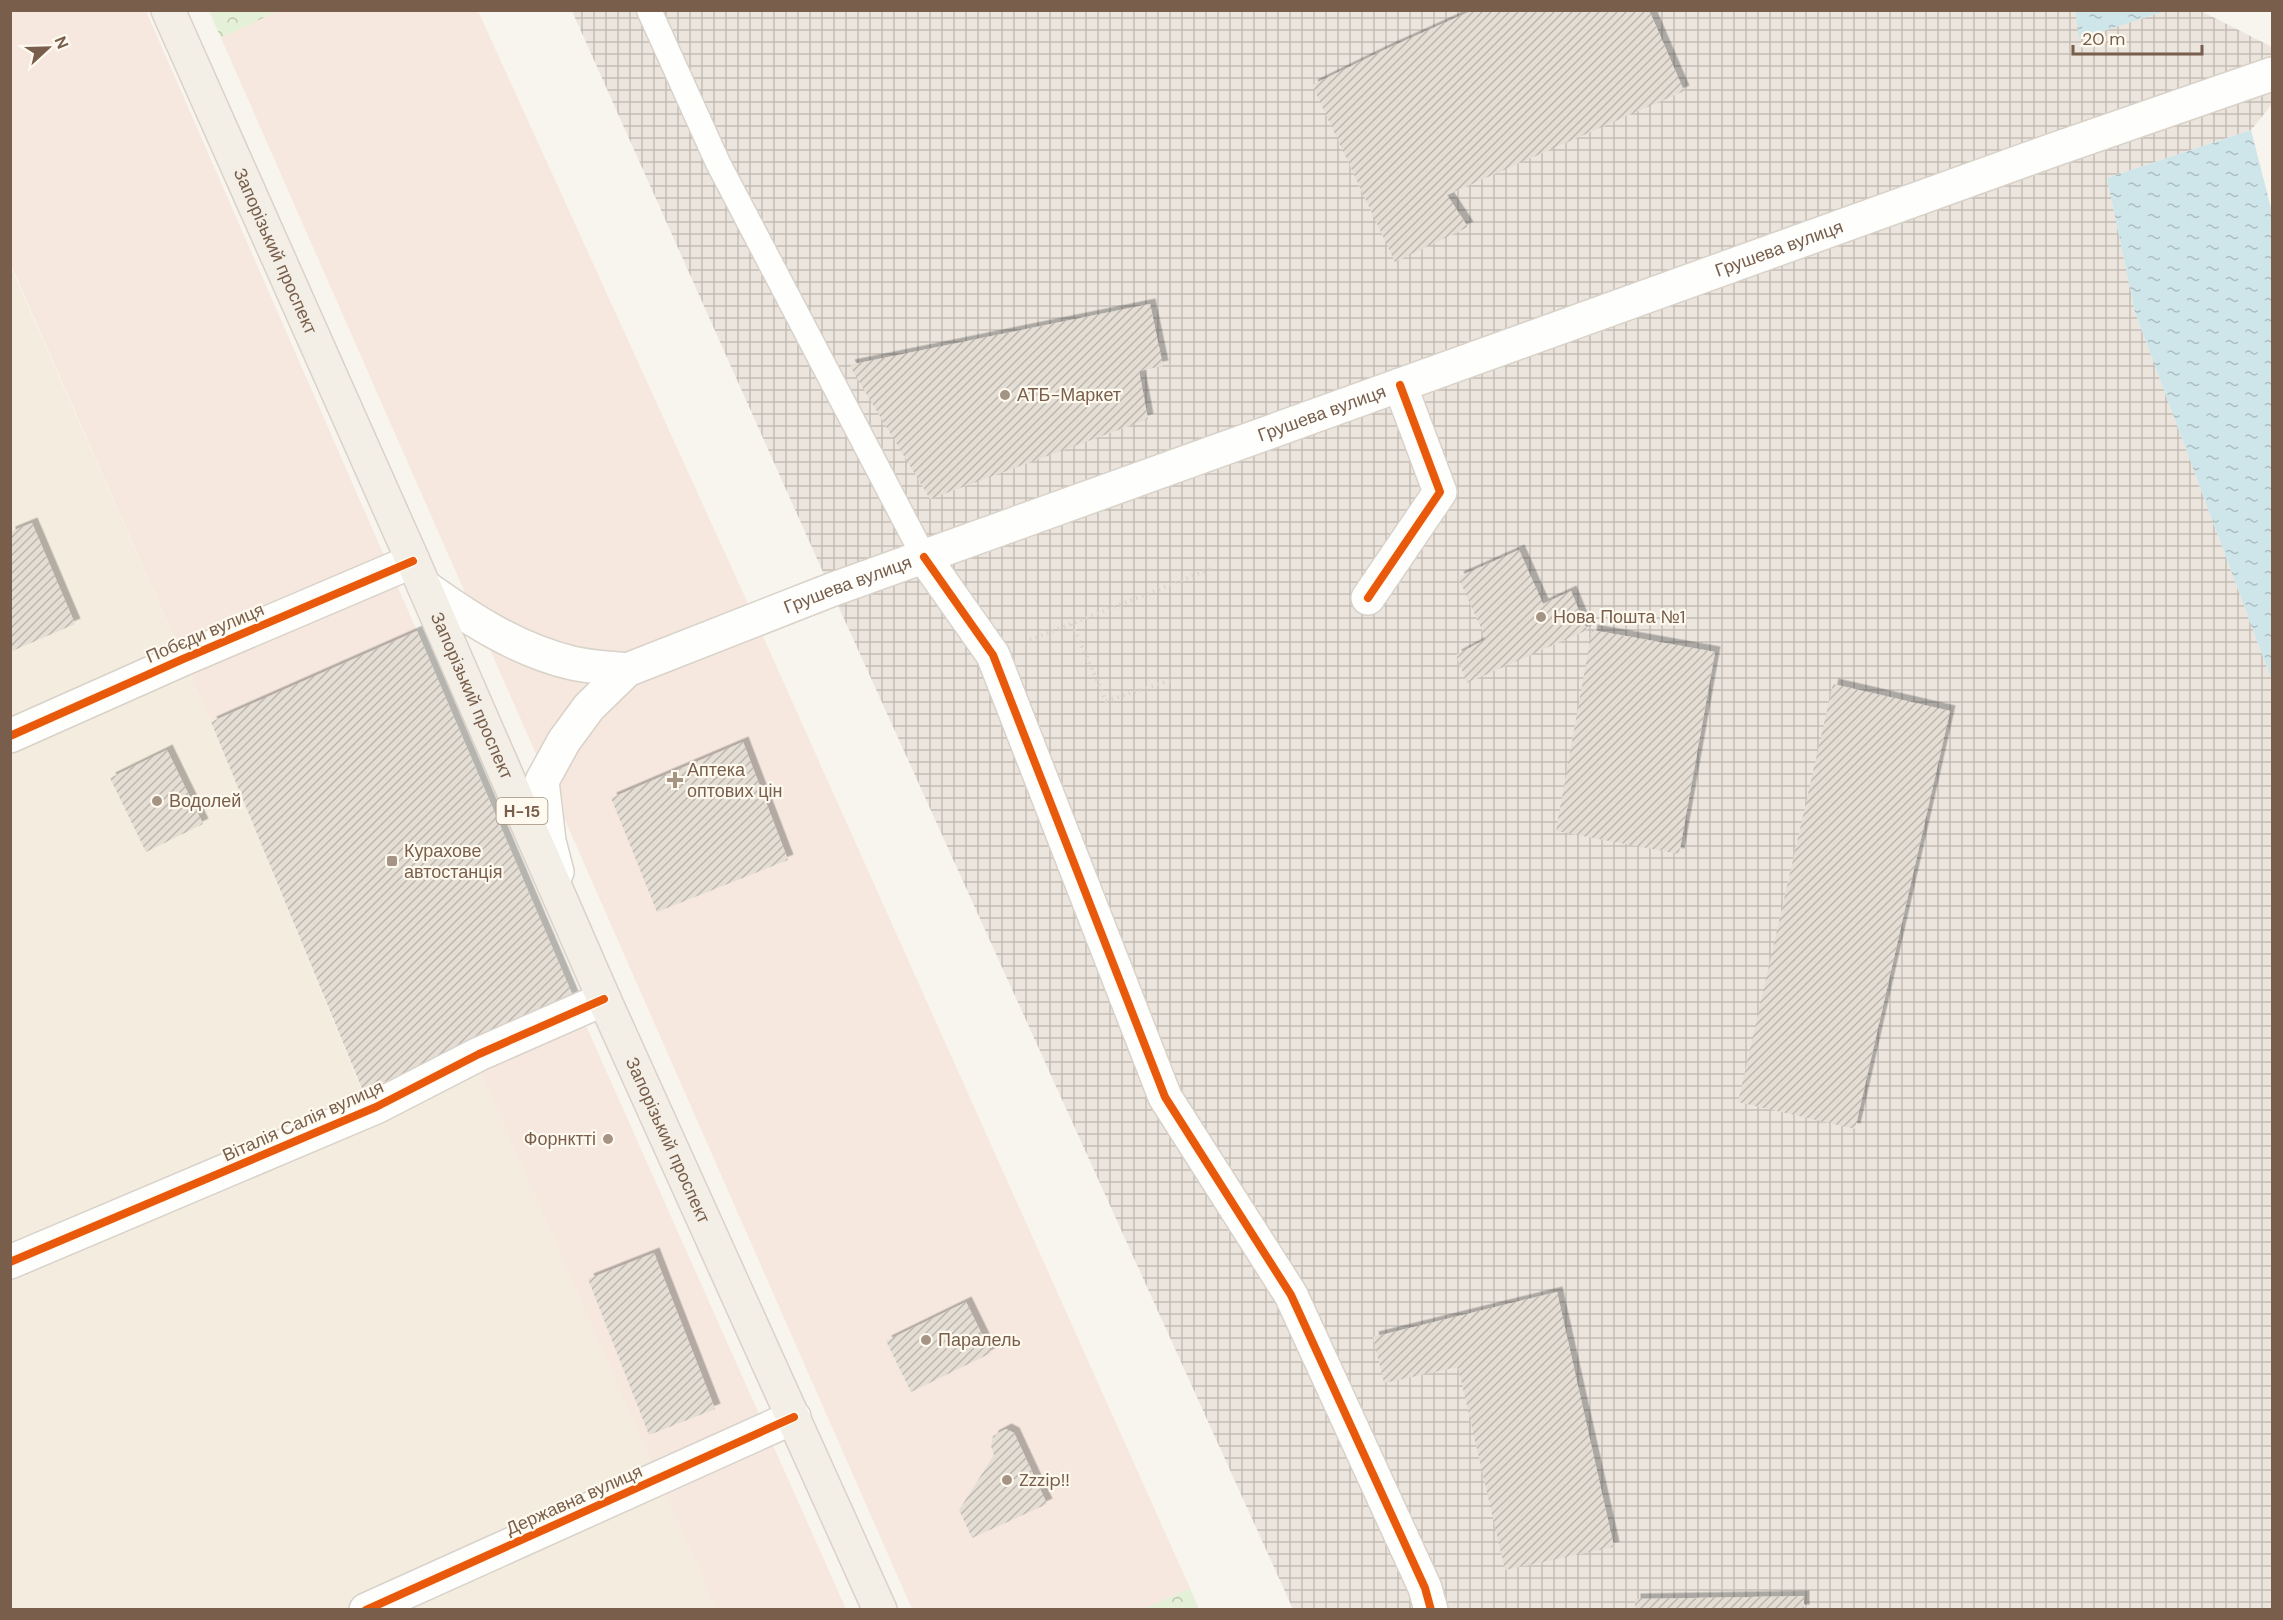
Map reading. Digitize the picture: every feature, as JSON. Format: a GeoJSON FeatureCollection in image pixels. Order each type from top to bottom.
{"type":"FeatureCollection","features":[{"type":"Feature","properties":{"kind":"main road","name":"Запорізький проспект"},"geometry":{"type":"LineString","coordinates":[[168,10],[419,574],[604,999],[880,1610]]}},
{"type":"Feature","properties":{"kind":"street","name":"Грушева вулиця"},"geometry":{"type":"LineString","coordinates":[[627,670],[831,590],[2050,151],[2264,77]]}},
{"type":"Feature","properties":{"kind":"street"},"geometry":{"type":"LineString","coordinates":[[1368,598],[1440,492],[1400,385]]}},
{"type":"Feature","properties":{"kind":"street"},"geometry":{"type":"LineString","coordinates":[[924,557],[993,655],[1165,1097],[1292,1295],[1425,1588],[1431,1610]]}},
{"type":"Feature","properties":{"kind":"street"},"geometry":{"type":"LineString","coordinates":[[419,574],[470,619],[520,645],[572,663],[627,670]]}},
{"type":"Feature","properties":{"kind":"street","name":"Побєди вулиця"},"geometry":{"type":"LineString","coordinates":[[10,736],[183,658],[419,574]]}},
{"type":"Feature","properties":{"kind":"street"},"geometry":{"type":"LineString","coordinates":[[568,917],[549,841],[542,781],[564,741],[589,707],[627,670]]}},
{"type":"Feature","properties":{"kind":"street","name":"Віталія Салія вулиця"},"geometry":{"type":"LineString","coordinates":[[10,1262],[376,1107],[479,1054],[604,999]]}},
{"type":"Feature","properties":{"kind":"street","name":"Державна вулиця"},"geometry":{"type":"LineString","coordinates":[[366,1610],[794,1417]]}},
{"type":"Feature","properties":{"kind":"lane"},"geometry":{"type":"LineString","coordinates":[[650,10],[718,163],[924,557]]}},
{"type":"Feature","properties":{"kind":"path"},"geometry":{"type":"LineString","coordinates":[[993,655],[1214,567]]}},
{"type":"Feature","properties":{"kind":"path"},"geometry":{"type":"LineString","coordinates":[[1072,624],[1106,701],[1171,680]]}},
{"type":"Feature","properties":{"kind":"shaded area"},"geometry":{"type":"Polygon","coordinates":[[[2075,10],[2080,38],[2165,11],[2199,10],[2272,47],[2272,104],[2251,130],[2107,178],[2135,312],[2272,681],[2272,1609],[1293,1609],[831,590],[572,11],[2075,10]]]}},
{"type":"Feature","properties":{"kind":"shaded area"},"geometry":{"type":"Polygon","coordinates":[[[10,11],[146,11],[417,631],[575,1001],[846,1609],[716,1609],[470,1047],[363,1091],[211,722],[11,265],[10,11]]]}},
{"type":"Feature","properties":{"kind":"shaded area"},"geometry":{"type":"Polygon","coordinates":[[[278,11],[478,11],[756,621],[1190,1588],[1144,1609],[912,1609],[221,38],[278,11]]]}},
{"type":"Feature","properties":{"kind":"shaded area"},"geometry":{"type":"Polygon","coordinates":[[[10,265],[211,722],[362,1091],[470,1046],[716,1609],[11,1609],[10,265]]]}},
{"type":"Feature","properties":{"kind":"green space"},"geometry":{"type":"Polygon","coordinates":[[[209,11],[278,11],[221,38],[209,11]]]}},
{"type":"Feature","properties":{"kind":"green space"},"geometry":{"type":"Polygon","coordinates":[[[1190,1588],[1199,1609],[1144,1609],[1190,1588]]]}},
{"type":"Feature","properties":{"kind":"water"},"geometry":{"type":"Polygon","coordinates":[[[2075,10],[2165,10],[2165,11],[2079,39],[2075,10]]]}},
{"type":"Feature","properties":{"kind":"water"},"geometry":{"type":"Polygon","coordinates":[[[2251,130],[2272,212],[2272,681],[2135,312],[2107,178],[2251,130]]]}},
{"type":"Feature","properties":{"kind":"building"},"geometry":{"type":"Polygon","coordinates":[[[1473,10],[1649,10],[1684,91],[1447,195],[1468,227],[1395,262],[1312,85],[1473,10]]]}},
{"type":"Feature","properties":{"kind":"building","name":"АТБ-Маркет"},"geometry":{"type":"Polygon","coordinates":[[[1150,304],[1163,366],[1139,371],[1148,419],[930,499],[849,365],[1150,304]]]}},
{"type":"Feature","properties":{"kind":"building"},"geometry":{"type":"Polygon","coordinates":[[[32,523],[75,624],[10,652],[10,532],[32,523]]]}},
{"type":"Feature","properties":{"kind":"building"},"geometry":{"type":"Polygon","coordinates":[[[1519,550],[1543,604],[1571,591],[1587,630],[1467,683],[1456,655],[1486,639],[1458,577],[1519,550]]]}},
{"type":"Feature","properties":{"kind":"building"},"geometry":{"type":"Polygon","coordinates":[[[1592,630],[1715,652],[1679,854],[1556,831],[1592,630]]]}},
{"type":"Feature","properties":{"kind":"building","name":"Курахове автостанцiя"},"geometry":{"type":"Polygon","coordinates":[[[417,631],[575,1001],[363,1091],[211,722],[417,631]]]}},
{"type":"Feature","properties":{"kind":"building"},"geometry":{"type":"Polygon","coordinates":[[[1833,684],[1950,711],[1855,1129],[1738,1102],[1833,684]]]}},
{"type":"Feature","properties":{"kind":"building"},"geometry":{"type":"Polygon","coordinates":[[[743,742],[788,860],[657,912],[611,798],[743,742]]]}},
{"type":"Feature","properties":{"kind":"building","name":"Водолей"},"geometry":{"type":"Polygon","coordinates":[[[167,750],[203,824],[146,852],[110,778],[167,750]]]}},
{"type":"Feature","properties":{"kind":"building"},"geometry":{"type":"Polygon","coordinates":[[[654,1253],[715,1409],[649,1435],[588,1279],[654,1253]]]}},
{"type":"Feature","properties":{"kind":"building"},"geometry":{"type":"Polygon","coordinates":[[[1557,1292],[1614,1547],[1505,1570],[1458,1367],[1384,1383],[1373,1337],[1557,1292]]]}},
{"type":"Feature","properties":{"kind":"building"},"geometry":{"type":"Polygon","coordinates":[[[966,1302],[991,1353],[911,1392],[886,1341],[966,1302]]]}},
{"type":"Feature","properties":{"kind":"building","name":"Zzzip!!"},"geometry":{"type":"Polygon","coordinates":[[[1006,1429],[1014,1433],[1047,1504],[972,1538],[959,1510],[994,1455],[991,1446],[993,1436],[1006,1429]]]}},
{"type":"Feature","properties":{"kind":"building"},"geometry":{"type":"Polygon","coordinates":[[[1804,1596],[1804,1610],[1635,1610],[1635,1599],[1804,1596]]]}},
{"type":"Feature","properties":{"kind":"cycle path"},"geometry":{"type":"LineString","coordinates":[[1368,598],[1440,492],[1400,385]]}},
{"type":"Feature","properties":{"kind":"cycle path"},"geometry":{"type":"LineString","coordinates":[[924,557],[993,655],[1165,1097],[1291,1295],[1425,1588],[1431,1610]]}},
{"type":"Feature","properties":{"kind":"cycle path"},"geometry":{"type":"LineString","coordinates":[[10,736],[413,561]]}},
{"type":"Feature","properties":{"kind":"cycle path"},"geometry":{"type":"LineString","coordinates":[[10,1262],[376,1107],[479,1054],[604,999]]}},
{"type":"Feature","properties":{"kind":"cycle path"},"geometry":{"type":"LineString","coordinates":[[366,1610],[794,1417]]}},
{"type":"Feature","properties":{"kind":"place","name":"АТБ-Маркет"},"geometry":{"type":"Point","coordinates":[1005,395]}},
{"type":"Feature","properties":{"kind":"place","name":"Нова Пошта №1"},"geometry":{"type":"Point","coordinates":[1541,617]}},
{"type":"Feature","properties":{"kind":"place","name":"Аптека оптових цін"},"geometry":{"type":"Point","coordinates":[675,780]}},
{"type":"Feature","properties":{"kind":"place","name":"Водолей"},"geometry":{"type":"Point","coordinates":[157,801]}},
{"type":"Feature","properties":{"kind":"place","name":"Курахове автостанцiя"},"geometry":{"type":"Point","coordinates":[392,861]}},
{"type":"Feature","properties":{"kind":"place","name":"Форнктті"},"geometry":{"type":"Point","coordinates":[608,1139]}},
{"type":"Feature","properties":{"kind":"place","name":"Паралель"},"geometry":{"type":"Point","coordinates":[926,1340]}},
{"type":"Feature","properties":{"kind":"place","name":"Zzzip!!"},"geometry":{"type":"Point","coordinates":[1007,1480]}}]}
